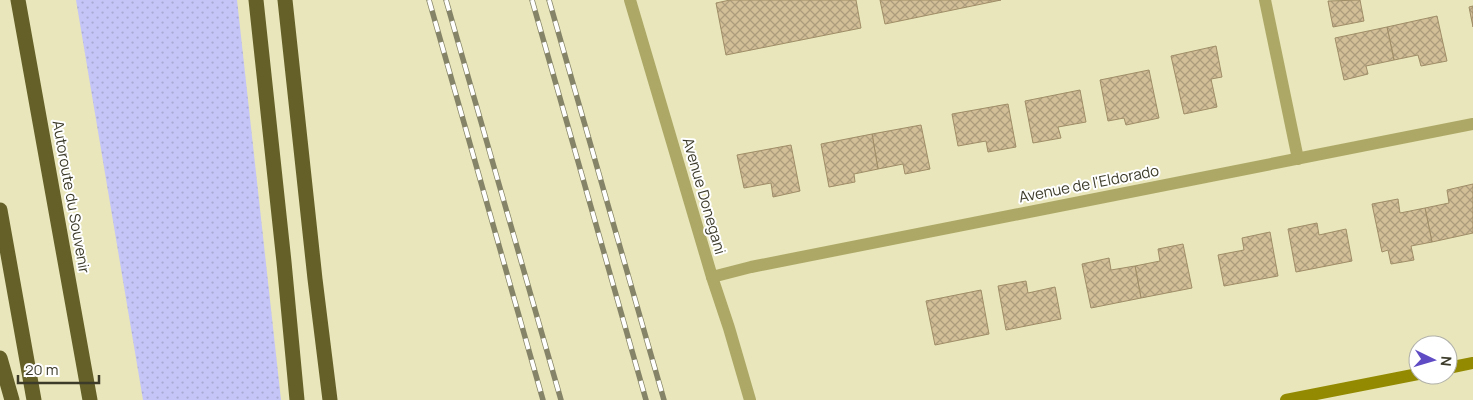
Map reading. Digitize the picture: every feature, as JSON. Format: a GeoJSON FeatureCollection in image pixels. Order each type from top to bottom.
{"type":"FeatureCollection","features":[{"type":"Feature","properties":{"kind":"highway","name":"Autoroute du Souvenir"},"geometry":{"type":"LineString","coordinates":[[18,0],[90,400]]}},
{"type":"Feature","properties":{"kind":"highway"},"geometry":{"type":"LineString","coordinates":[[23,0],[23,32]]}},
{"type":"Feature","properties":{"kind":"highway"},"geometry":{"type":"LineString","coordinates":[[256,0],[297,400]]}},
{"type":"Feature","properties":{"kind":"highway"},"geometry":{"type":"LineString","coordinates":[[285,0],[314,269],[332,397]]}},
{"type":"Feature","properties":{"kind":"highway"},"geometry":{"type":"LineString","coordinates":[[0,210],[34,400]]}},
{"type":"Feature","properties":{"kind":"highway"},"geometry":{"type":"LineString","coordinates":[[0,358],[12,400]]}},
{"type":"Feature","properties":{"kind":"main road"},"geometry":{"type":"LineString","coordinates":[[1458,366],[1473,364]]}},
{"type":"Feature","properties":{"kind":"main road"},"geometry":{"type":"LineString","coordinates":[[1286,400],[1408,376]]}},
{"type":"Feature","properties":{"kind":"street","name":"Avenue Donegani"},"geometry":{"type":"LineString","coordinates":[[630,0],[750,400]]}},
{"type":"Feature","properties":{"kind":"street"},"geometry":{"type":"LineString","coordinates":[[1265,0],[1298,158]]}},
{"type":"Feature","properties":{"kind":"street","name":"Avenue de l'Eldorado"},"geometry":{"type":"LineString","coordinates":[[712,277],[751,267],[1473,124]]}},
{"type":"Feature","properties":{"kind":"shaded area"},"geometry":{"type":"Polygon","coordinates":[[[76,0],[237,0],[281,400],[143,400],[76,0]]]}},
{"type":"Feature","properties":{"kind":"building"},"geometry":{"type":"Polygon","coordinates":[[[730,0],[856,0],[861,28],[726,55],[716,3],[730,0]]]}},
{"type":"Feature","properties":{"kind":"building"},"geometry":{"type":"Polygon","coordinates":[[[880,0],[1001,0],[885,24],[880,0]]]}},
{"type":"Feature","properties":{"kind":"building"},"geometry":{"type":"Polygon","coordinates":[[[1360,0],[1364,21],[1333,27],[1328,1],[1360,0]]]}},
{"type":"Feature","properties":{"kind":"building"},"geometry":{"type":"Polygon","coordinates":[[[1473,6],[1473,27],[1469,7],[1473,6]]]}},
{"type":"Feature","properties":{"kind":"building"},"geometry":{"type":"Polygon","coordinates":[[[1437,16],[1447,61],[1421,66],[1418,55],[1394,60],[1387,27],[1437,16]]]}},
{"type":"Feature","properties":{"kind":"building"},"geometry":{"type":"Polygon","coordinates":[[[1387,27],[1394,60],[1366,66],[1368,74],[1344,80],[1335,38],[1387,27]]]}},
{"type":"Feature","properties":{"kind":"building"},"geometry":{"type":"Polygon","coordinates":[[[1216,46],[1222,77],[1211,79],[1217,107],[1184,114],[1171,56],[1216,46]]]}},
{"type":"Feature","properties":{"kind":"building"},"geometry":{"type":"Polygon","coordinates":[[[1149,70],[1159,118],[1126,125],[1124,118],[1108,121],[1100,80],[1149,70]]]}},
{"type":"Feature","properties":{"kind":"building"},"geometry":{"type":"Polygon","coordinates":[[[1080,90],[1086,122],[1058,127],[1061,138],[1033,143],[1025,101],[1080,90]]]}},
{"type":"Feature","properties":{"kind":"building"},"geometry":{"type":"Polygon","coordinates":[[[1008,104],[1016,147],[988,152],[986,141],[958,146],[952,114],[1008,104]]]}},
{"type":"Feature","properties":{"kind":"building"},"geometry":{"type":"Polygon","coordinates":[[[921,125],[930,169],[905,174],[903,164],[878,169],[872,134],[921,125]]]}},
{"type":"Feature","properties":{"kind":"building"},"geometry":{"type":"Polygon","coordinates":[[[872,134],[878,169],[854,174],[855,182],[829,187],[821,144],[872,134]]]}},
{"type":"Feature","properties":{"kind":"building"},"geometry":{"type":"Polygon","coordinates":[[[791,145],[800,191],[773,197],[771,183],[744,188],[737,155],[791,145]]]}},
{"type":"Feature","properties":{"kind":"building"},"geometry":{"type":"Polygon","coordinates":[[[1473,184],[1473,233],[1432,242],[1425,208],[1449,203],[1447,190],[1473,184]]]}},
{"type":"Feature","properties":{"kind":"building"},"geometry":{"type":"Polygon","coordinates":[[[1398,199],[1400,213],[1425,208],[1432,242],[1411,246],[1414,260],[1391,264],[1388,250],[1382,252],[1372,204],[1398,199]]]}},
{"type":"Feature","properties":{"kind":"building"},"geometry":{"type":"Polygon","coordinates":[[[1317,223],[1319,235],[1346,229],[1352,261],[1296,272],[1288,229],[1317,223]]]}},
{"type":"Feature","properties":{"kind":"building"},"geometry":{"type":"Polygon","coordinates":[[[1270,232],[1278,276],[1224,286],[1218,255],[1244,250],[1242,238],[1270,232]]]}},
{"type":"Feature","properties":{"kind":"building"},"geometry":{"type":"Polygon","coordinates":[[[1183,244],[1192,288],[1141,298],[1135,266],[1160,261],[1158,249],[1183,244]]]}},
{"type":"Feature","properties":{"kind":"building"},"geometry":{"type":"Polygon","coordinates":[[[1109,258],[1111,270],[1135,266],[1141,298],[1091,308],[1082,264],[1109,258]]]}},
{"type":"Feature","properties":{"kind":"building"},"geometry":{"type":"Polygon","coordinates":[[[1026,281],[1028,293],[1055,287],[1061,319],[1006,330],[998,286],[1026,281]]]}},
{"type":"Feature","properties":{"kind":"building"},"geometry":{"type":"Polygon","coordinates":[[[981,290],[989,334],[935,345],[926,301],[981,290]]]}},
{"type":"Feature","properties":{"kind":"railway"},"geometry":{"type":"LineString","coordinates":[[429,0],[543,400]]}},
{"type":"Feature","properties":{"kind":"railway"},"geometry":{"type":"LineString","coordinates":[[446,0],[561,400]]}},
{"type":"Feature","properties":{"kind":"railway"},"geometry":{"type":"LineString","coordinates":[[532,0],[646,400]]}},
{"type":"Feature","properties":{"kind":"railway"},"geometry":{"type":"LineString","coordinates":[[549,0],[664,400]]}}]}
